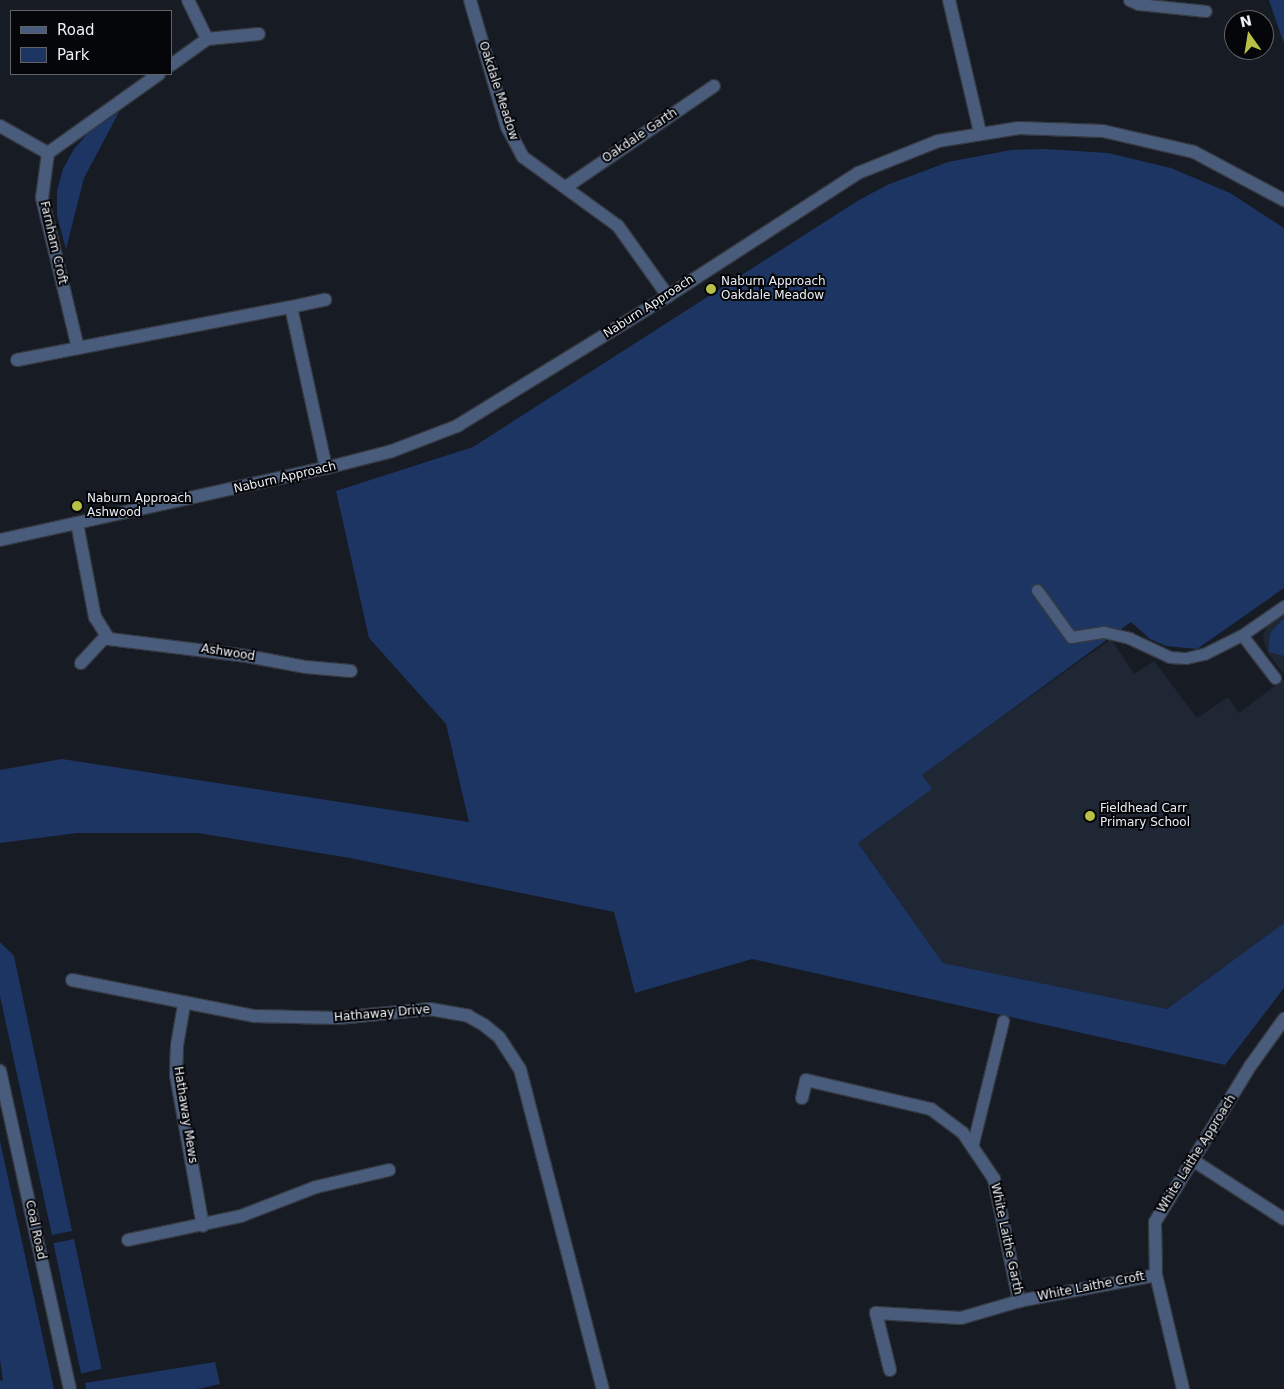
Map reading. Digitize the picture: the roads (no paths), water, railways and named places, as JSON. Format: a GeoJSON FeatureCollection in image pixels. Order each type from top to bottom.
{"type":"FeatureCollection","features":[{"type":"Feature","properties":{"kind":"street"},"geometry":{"type":"LineString","coordinates":[[188,0],[207,39]]}},
{"type":"Feature","properties":{"kind":"street","name":"Oakdale Meadow"},"geometry":{"type":"LineString","coordinates":[[470,0],[514,142],[535,167],[566,187],[618,226],[668,296]]}},
{"type":"Feature","properties":{"kind":"street"},"geometry":{"type":"LineString","coordinates":[[954,1],[980,132]]}},
{"type":"Feature","properties":{"kind":"street"},"geometry":{"type":"LineString","coordinates":[[172,64],[207,39],[258,34]]}},
{"type":"Feature","properties":{"kind":"street"},"geometry":{"type":"LineString","coordinates":[[0,126],[48,153],[158,75]]}},
{"type":"Feature","properties":{"kind":"street","name":"Oakdale Garth"},"geometry":{"type":"LineString","coordinates":[[566,187],[714,86]]}},
{"type":"Feature","properties":{"kind":"street","name":"Naburn Approach"},"geometry":{"type":"LineString","coordinates":[[0,540],[326,468],[392,451],[457,426],[668,296],[858,173],[938,141],[980,132],[1059,127],[1148,140],[1194,152],[1284,200]]}},
{"type":"Feature","properties":{"kind":"street","name":"Farnham Croft"},"geometry":{"type":"LineString","coordinates":[[48,153],[42,198],[78,348]]}},
{"type":"Feature","properties":{"kind":"street"},"geometry":{"type":"LineString","coordinates":[[17,360],[325,300]]}},
{"type":"Feature","properties":{"kind":"street"},"geometry":{"type":"LineString","coordinates":[[291,307],[326,468]]}},
{"type":"Feature","properties":{"kind":"street"},"geometry":{"type":"LineString","coordinates":[[77,523],[95,617],[106,636],[81,663]]}},
{"type":"Feature","properties":{"kind":"street","name":"Ashwood"},"geometry":{"type":"LineString","coordinates":[[106,636],[117,642],[186,647],[306,667],[351,670]]}},
{"type":"Feature","properties":{"kind":"street","name":"Hathaway Drive"},"geometry":{"type":"LineString","coordinates":[[72,980],[184,1005],[254,1016],[296,1019],[430,1009],[449,1011],[468,1016],[499,1037],[520,1069],[602,1389]]}},
{"type":"Feature","properties":{"kind":"street","name":"Hathaway Mews"},"geometry":{"type":"LineString","coordinates":[[184,1005],[177,1045],[176,1075],[203,1226]]}},
{"type":"Feature","properties":{"kind":"street","name":"White Laithe Approach"},"geometry":{"type":"LineString","coordinates":[[1183,1389],[1156,1275],[1155,1222],[1251,1065],[1284,1019]]}},
{"type":"Feature","properties":{"kind":"street","name":"Coal Road"},"geometry":{"type":"LineString","coordinates":[[0,1071],[70,1389]]}},
{"type":"Feature","properties":{"kind":"street","name":"White Laithe Garth"},"geometry":{"type":"LineString","coordinates":[[802,1098],[806,1080],[932,1109],[963,1133],[994,1179],[1019,1301]]}},
{"type":"Feature","properties":{"kind":"street"},"geometry":{"type":"LineString","coordinates":[[1194,1161],[1284,1219]]}},
{"type":"Feature","properties":{"kind":"street"},"geometry":{"type":"LineString","coordinates":[[128,1240],[203,1226],[241,1216],[316,1187],[389,1170]]}},
{"type":"Feature","properties":{"kind":"street","name":"White Laithe Croft"},"geometry":{"type":"LineString","coordinates":[[890,1370],[876,1313],[961,1318],[1019,1301],[1156,1275]]}},
{"type":"Feature","properties":{"kind":"lane"},"geometry":{"type":"LineString","coordinates":[[1129,0],[1138,4],[1206,11]]}},
{"type":"Feature","properties":{"kind":"lane"},"geometry":{"type":"LineString","coordinates":[[1037,590],[1071,637],[1104,632],[1129,638],[1170,657],[1186,658],[1204,654],[1242,635],[1284,606]]}},
{"type":"Feature","properties":{"kind":"lane"},"geometry":{"type":"LineString","coordinates":[[1242,635],[1274,678]]}},
{"type":"Feature","properties":{"kind":"lane"},"geometry":{"type":"LineString","coordinates":[[972,1147],[1003,1021]]}},
{"type":"Feature","properties":{"kind":"place","name":"Naburn Approach Oakdale Meadow"},"geometry":{"type":"Point","coordinates":[711,289]}},
{"type":"Feature","properties":{"kind":"place","name":"Naburn Approach Ashwood"},"geometry":{"type":"Point","coordinates":[77,506]}},
{"type":"Feature","properties":{"kind":"place","name":"Fieldhead Carr Primary School"},"geometry":{"type":"Point","coordinates":[1090,816]}}]}
